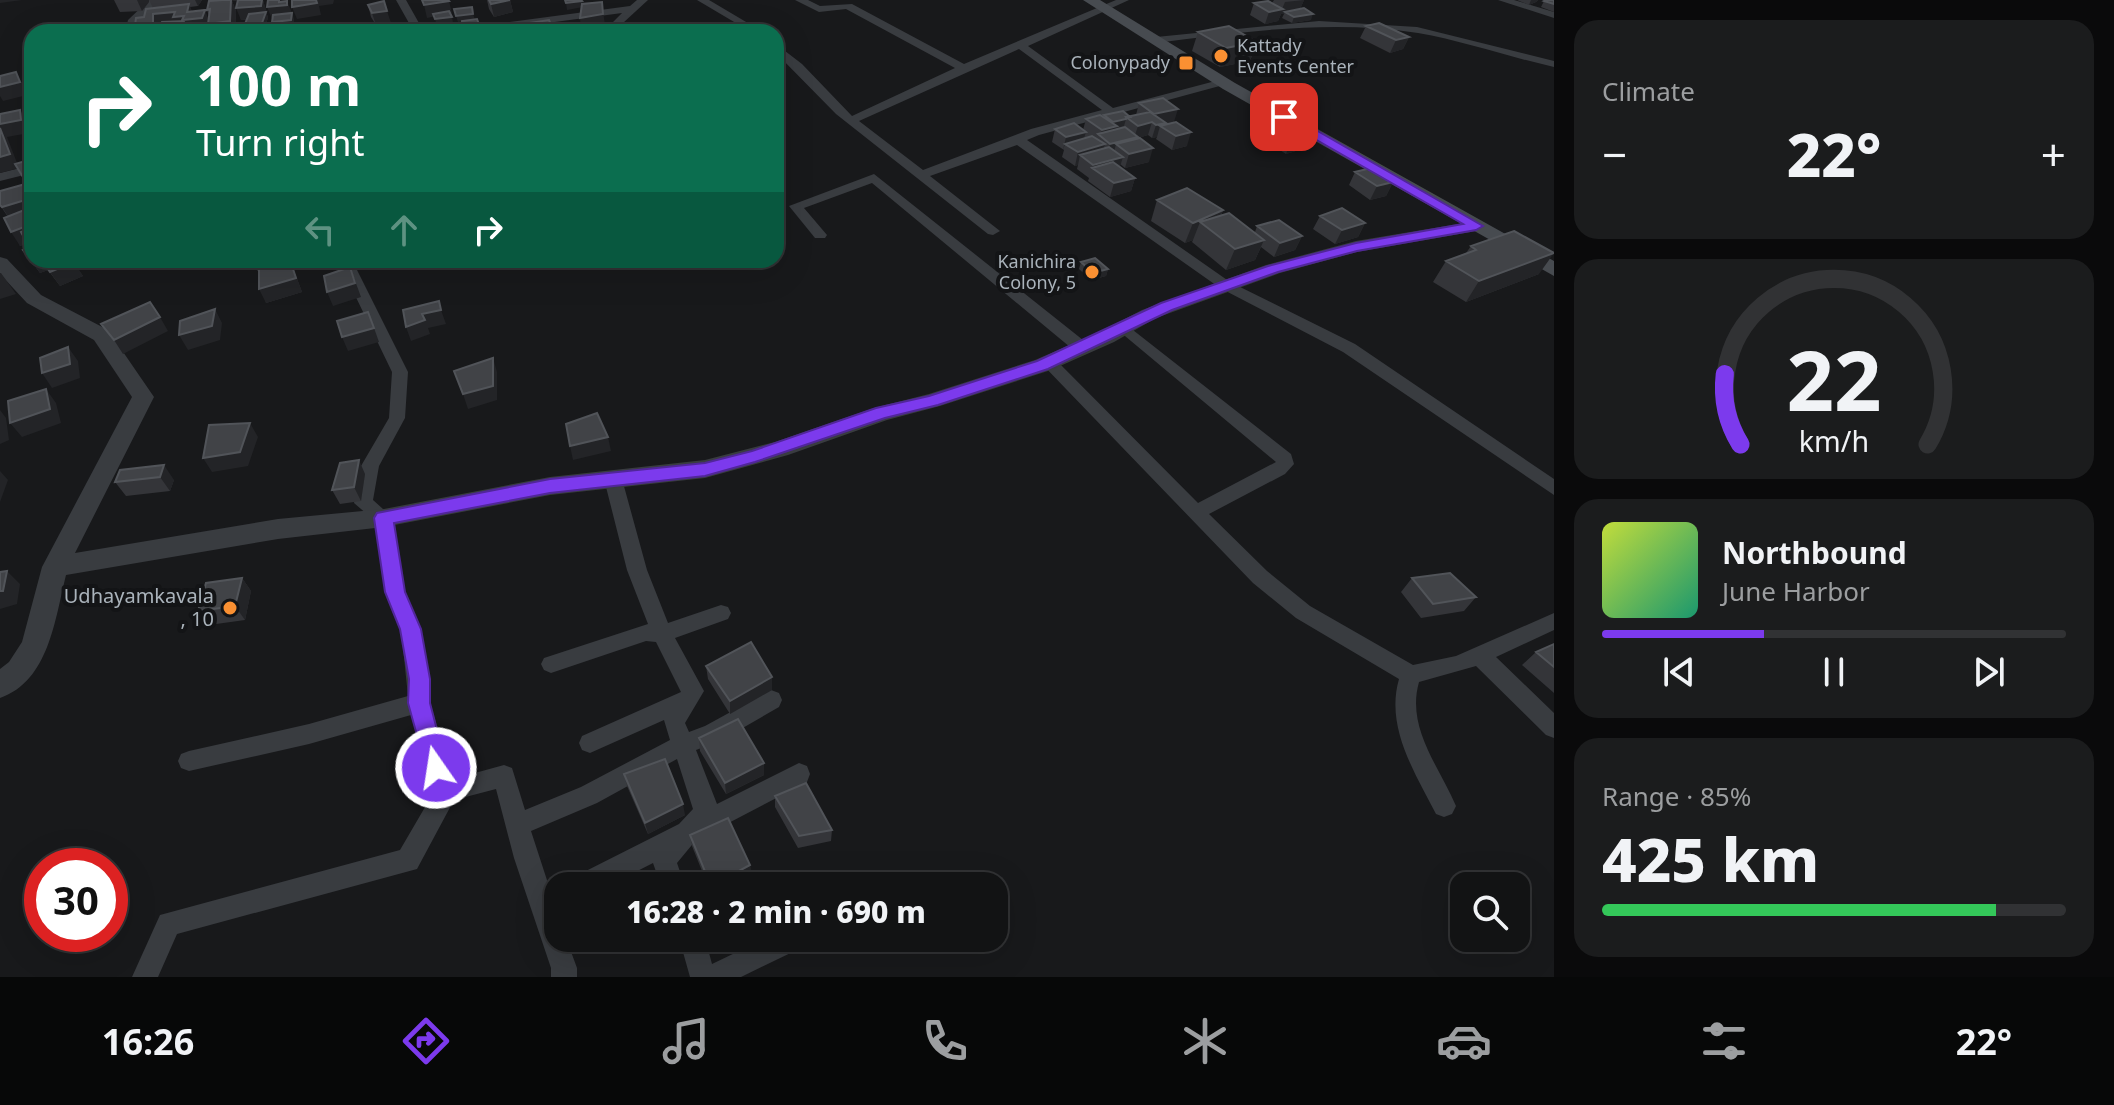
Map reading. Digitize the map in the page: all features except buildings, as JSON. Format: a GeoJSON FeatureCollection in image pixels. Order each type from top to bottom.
{"type":"FeatureCollection","features":[{"type":"Feature","properties":{"kind":"main road"},"geometry":{"type":"LineString","coordinates":[[1097,4],[1223,82],[1554,270]]}},
{"type":"Feature","properties":{"kind":"street"},"geometry":{"type":"LineString","coordinates":[[132,24],[155,0]]}},
{"type":"Feature","properties":{"kind":"street"},"geometry":{"type":"LineString","coordinates":[[401,0],[414,24]]}},
{"type":"Feature","properties":{"kind":"street"},"geometry":{"type":"LineString","coordinates":[[618,24],[643,0]]}},
{"type":"Feature","properties":{"kind":"street"},"geometry":{"type":"LineString","coordinates":[[702,0],[744,24]]}},
{"type":"Feature","properties":{"kind":"street"},"geometry":{"type":"LineString","coordinates":[[800,0],[819,9],[848,6],[963,68]]}},
{"type":"Feature","properties":{"kind":"street"},"geometry":{"type":"LineString","coordinates":[[851,120],[889,106],[963,68],[1020,45],[1097,4],[1124,0]]}},
{"type":"Feature","properties":{"kind":"street"},"geometry":{"type":"LineString","coordinates":[[1503,0],[1554,15]]}},
{"type":"Feature","properties":{"kind":"street"},"geometry":{"type":"LineString","coordinates":[[1537,0],[1554,5]]}},
{"type":"Feature","properties":{"kind":"street"},"geometry":{"type":"LineString","coordinates":[[518,24],[631,9]]}},
{"type":"Feature","properties":{"kind":"street"},"geometry":{"type":"LineString","coordinates":[[142,15],[158,14]]}},
{"type":"Feature","properties":{"kind":"street"},"geometry":{"type":"LineString","coordinates":[[1156,40],[1282,25],[1343,24],[1418,30],[1554,64]]}},
{"type":"Feature","properties":{"kind":"street"},"geometry":{"type":"LineString","coordinates":[[1020,45],[1112,112]]}},
{"type":"Feature","properties":{"kind":"street"},"geometry":{"type":"LineString","coordinates":[[784,55],[851,120],[993,231]]}},
{"type":"Feature","properties":{"kind":"street"},"geometry":{"type":"LineString","coordinates":[[921,175],[1035,132],[1223,82]]}},
{"type":"Feature","properties":{"kind":"street"},"geometry":{"type":"LineString","coordinates":[[1018,140],[1020,145],[1183,253],[1225,285],[1349,348],[1554,488]]}},
{"type":"Feature","properties":{"kind":"street"},"geometry":{"type":"LineString","coordinates":[[0,177],[24,171]]}},
{"type":"Feature","properties":{"kind":"street"},"geometry":{"type":"LineString","coordinates":[[820,235],[796,206],[874,178],[1082,348]]}},
{"type":"Feature","properties":{"kind":"street"},"geometry":{"type":"LineString","coordinates":[[55,567],[278,529],[384,518],[550,486],[705,469],[780,449],[882,413],[932,401],[1048,362],[1149,314],[1225,285],[1356,247],[1476,226]]}},
{"type":"Feature","properties":{"kind":"street"},"geometry":{"type":"LineString","coordinates":[[0,263],[34,299],[101,335],[143,397],[55,567],[35,645],[19,671],[0,686]]}},
{"type":"Feature","properties":{"kind":"street"},"geometry":{"type":"LineString","coordinates":[[349,268],[400,372],[397,418],[370,466],[363,503],[384,518],[395,592],[411,629],[419,679],[419,703],[436,768],[447,791]]}},
{"type":"Feature","properties":{"kind":"street"},"geometry":{"type":"LineString","coordinates":[[1124,328],[1285,458],[1285,464],[1279,469],[1197,512]]}},
{"type":"Feature","properties":{"kind":"street"},"geometry":{"type":"LineString","coordinates":[[1048,362],[1260,577],[1303,612],[1411,675],[1459,664],[1554,621]]}},
{"type":"Feature","properties":{"kind":"street"},"geometry":{"type":"LineString","coordinates":[[613,479],[623,525],[662,634],[693,691],[674,722],[707,810],[695,827],[673,846],[664,861],[668,872]]}},
{"type":"Feature","properties":{"kind":"street"},"geometry":{"type":"LineString","coordinates":[[551,664],[646,632],[662,634],[721,613]]}},
{"type":"Feature","properties":{"kind":"street"},"geometry":{"type":"LineString","coordinates":[[1477,655],[1554,728]]}},
{"type":"Feature","properties":{"kind":"street"},"geometry":{"type":"LineString","coordinates":[[1411,675],[1404,691],[1404,710],[1411,735],[1444,806]]}},
{"type":"Feature","properties":{"kind":"street"},"geometry":{"type":"LineString","coordinates":[[590,743],[688,699]]}},
{"type":"Feature","properties":{"kind":"street"},"geometry":{"type":"LineString","coordinates":[[517,825],[589,795],[683,744],[712,734],[771,700]]}},
{"type":"Feature","properties":{"kind":"street"},"geometry":{"type":"LineString","coordinates":[[189,761],[309,734],[419,703]]}},
{"type":"Feature","properties":{"kind":"street"},"geometry":{"type":"LineString","coordinates":[[610,872],[799,774]]}},
{"type":"Feature","properties":{"kind":"street"},"geometry":{"type":"LineString","coordinates":[[145,977],[169,924],[408,860],[447,791],[504,776],[517,825],[544,889]]}},
{"type":"Feature","properties":{"kind":"street"},"geometry":{"type":"LineString","coordinates":[[561,952],[564,977]]}},
{"type":"Feature","properties":{"kind":"street"},"geometry":{"type":"LineString","coordinates":[[696,952],[703,977]]}},
{"type":"Feature","properties":{"kind":"street"},"geometry":{"type":"LineString","coordinates":[[713,977],[765,952]]}},
{"type":"Feature","properties":{"kind":"place","name":"Kattady Events Center"},"geometry":{"type":"Point","coordinates":[1221,56]}},
{"type":"Feature","properties":{"kind":"place","name":"Colonypady"},"geometry":{"type":"Point","coordinates":[1186,63]}},
{"type":"Feature","properties":{"kind":"place","name":"Kanichira Colony, 5"},"geometry":{"type":"Point","coordinates":[1092,272]}},
{"type":"Feature","properties":{"kind":"place","name":"Udhayamkavala , 10"},"geometry":{"type":"Point","coordinates":[230,608]}},
{"type":"Feature","properties":{"kind":"route"},"geometry":{"type":"LineString","coordinates":[[436,768],[419,703],[419,679],[411,629],[395,592],[384,518],[550,486],[705,469],[755,456],[882,413],[932,401],[1043,365],[1107,337],[1149,314],[1273,269],[1356,247],[1476,226],[1284,117]]}}]}
